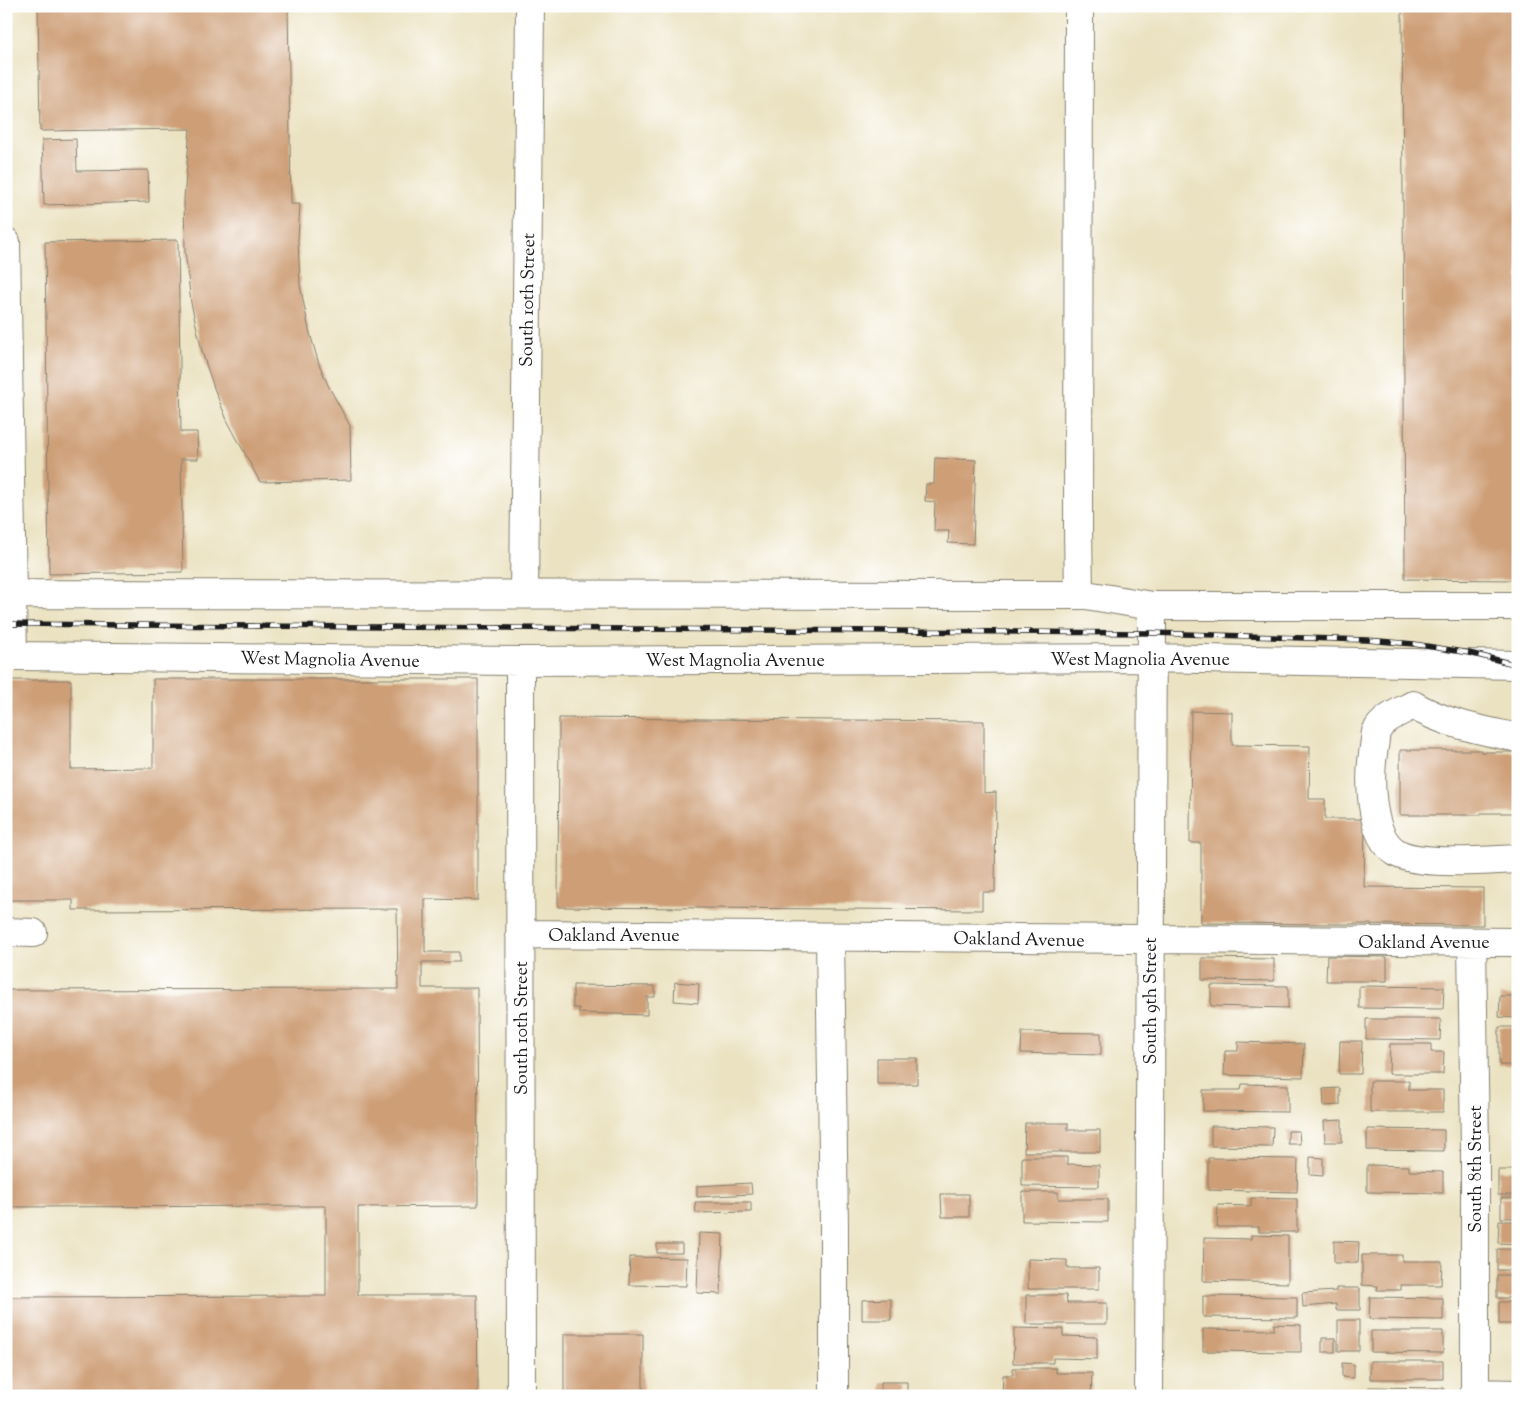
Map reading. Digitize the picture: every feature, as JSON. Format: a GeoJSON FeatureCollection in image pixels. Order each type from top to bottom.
{"type":"FeatureCollection","features":[{"type":"Feature","properties":{"kind":"street","name":"South 10th Street"},"geometry":{"type":"LineString","coordinates":[[524,594],[530,6]]}},
{"type":"Feature","properties":{"kind":"street"},"geometry":{"type":"LineString","coordinates":[[1079,6],[1079,595]]}},
{"type":"Feature","properties":{"kind":"street","name":"West Magnolia Avenue"},"geometry":{"type":"LineString","coordinates":[[6,242],[10,656],[520,661],[1152,658],[1518,665]]}},
{"type":"Feature","properties":{"kind":"street"},"geometry":{"type":"LineString","coordinates":[[9,594],[1079,595],[1152,606],[1518,606]]}},
{"type":"Feature","properties":{"kind":"street","name":"South 9th Street"},"geometry":{"type":"LineString","coordinates":[[1149,1396],[1152,606]]}},
{"type":"Feature","properties":{"kind":"street","name":"South 10th Street"},"geometry":{"type":"LineString","coordinates":[[520,661],[521,1396]]}},
{"type":"Feature","properties":{"kind":"street"},"geometry":{"type":"LineString","coordinates":[[1411,663],[1413,705]]}},
{"type":"Feature","properties":{"kind":"street"},"geometry":{"type":"LineString","coordinates":[[1413,705],[1431,716],[1446,721],[1518,738]]}},
{"type":"Feature","properties":{"kind":"street"},"geometry":{"type":"LineString","coordinates":[[1413,705],[1387,718],[1376,732],[1370,768],[1374,816],[1384,840],[1397,853],[1422,860],[1518,859]]}},
{"type":"Feature","properties":{"kind":"street","name":"Oakland Avenue"},"geometry":{"type":"LineString","coordinates":[[520,934],[1518,942]]}},
{"type":"Feature","properties":{"kind":"street"},"geometry":{"type":"LineString","coordinates":[[830,937],[834,1396]]}},
{"type":"Feature","properties":{"kind":"street","name":"South 8th Street"},"geometry":{"type":"LineString","coordinates":[[1472,942],[1475,1149],[1475,1394]]}},
{"type":"Feature","properties":{"kind":"street"},"geometry":{"type":"LineString","coordinates":[[1475,1394],[1518,1394]]}},
{"type":"Feature","properties":{"kind":"building"},"geometry":{"type":"Polygon","coordinates":[[[38,6],[288,6],[291,204],[300,204],[298,239],[300,285],[309,330],[319,364],[350,426],[351,480],[260,482],[227,420],[214,388],[203,355],[191,303],[185,251],[184,199],[190,129],[40,131],[38,6]]]}},
{"type":"Feature","properties":{"kind":"building"},"geometry":{"type":"Polygon","coordinates":[[[1402,6],[1518,6],[1518,580],[1405,579],[1402,6]]]}},
{"type":"Feature","properties":{"kind":"building"},"geometry":{"type":"Polygon","coordinates":[[[76,139],[77,171],[148,170],[149,202],[44,205],[42,140],[76,139]]]}},
{"type":"Feature","properties":{"kind":"building"},"geometry":{"type":"Polygon","coordinates":[[[178,240],[181,432],[197,432],[198,459],[181,459],[183,572],[49,574],[45,242],[178,240]]]}},
{"type":"Feature","properties":{"kind":"building"},"geometry":{"type":"Polygon","coordinates":[[[935,458],[976,460],[973,544],[948,543],[949,531],[934,531],[935,502],[925,501],[926,484],[934,484],[935,458]]]}},
{"type":"Feature","properties":{"kind":"building"},"geometry":{"type":"Polygon","coordinates":[[[153,679],[478,679],[478,900],[425,899],[425,952],[459,952],[459,962],[422,962],[422,988],[477,988],[478,1206],[358,1207],[358,1295],[477,1295],[478,1396],[6,1396],[6,1297],[326,1296],[326,1206],[6,1207],[6,990],[398,989],[397,909],[73,910],[73,900],[6,900],[6,680],[71,680],[71,769],[153,768],[153,679]]]}},
{"type":"Feature","properties":{"kind":"building"},"geometry":{"type":"Polygon","coordinates":[[[1191,711],[1232,712],[1232,745],[1310,746],[1309,799],[1325,799],[1325,819],[1365,819],[1364,887],[1483,888],[1483,925],[1201,923],[1201,843],[1190,843],[1191,711]]]}},
{"type":"Feature","properties":{"kind":"building"},"geometry":{"type":"Polygon","coordinates":[[[559,718],[984,721],[984,793],[996,792],[995,892],[982,892],[982,910],[558,907],[559,718]]]}},
{"type":"Feature","properties":{"kind":"building"},"geometry":{"type":"Polygon","coordinates":[[[1400,750],[1518,752],[1518,813],[1400,815],[1400,750]]]}},
{"type":"Feature","properties":{"kind":"building"},"geometry":{"type":"Polygon","coordinates":[[[1327,956],[1387,957],[1387,981],[1326,981],[1327,956]]]}},
{"type":"Feature","properties":{"kind":"building"},"geometry":{"type":"Polygon","coordinates":[[[1202,958],[1274,959],[1274,981],[1202,980],[1202,958]]]}},
{"type":"Feature","properties":{"kind":"building"},"geometry":{"type":"Polygon","coordinates":[[[675,982],[699,984],[698,1003],[674,1001],[675,982]]]}},
{"type":"Feature","properties":{"kind":"building"},"geometry":{"type":"Polygon","coordinates":[[[573,985],[655,986],[655,997],[647,997],[647,1015],[579,1013],[579,1008],[573,1008],[573,985]]]}},
{"type":"Feature","properties":{"kind":"building"},"geometry":{"type":"Polygon","coordinates":[[[1211,985],[1288,986],[1288,1008],[1211,1006],[1211,985]]]}},
{"type":"Feature","properties":{"kind":"building"},"geometry":{"type":"Polygon","coordinates":[[[1359,986],[1444,987],[1443,1009],[1359,1008],[1359,986]]]}},
{"type":"Feature","properties":{"kind":"building"},"geometry":{"type":"Polygon","coordinates":[[[1500,996],[1518,996],[1518,1018],[1499,1017],[1500,996]]]}},
{"type":"Feature","properties":{"kind":"building"},"geometry":{"type":"Polygon","coordinates":[[[1366,1019],[1441,1019],[1440,1040],[1366,1039],[1366,1019]]]}},
{"type":"Feature","properties":{"kind":"building"},"geometry":{"type":"Polygon","coordinates":[[[1499,1027],[1518,1027],[1518,1065],[1499,1065],[1499,1027]]]}},
{"type":"Feature","properties":{"kind":"building"},"geometry":{"type":"Polygon","coordinates":[[[1022,1032],[1101,1033],[1101,1055],[1021,1053],[1022,1032]]]}},
{"type":"Feature","properties":{"kind":"building"},"geometry":{"type":"Polygon","coordinates":[[[1340,1041],[1362,1041],[1361,1074],[1339,1074],[1340,1041]]]}},
{"type":"Feature","properties":{"kind":"building"},"geometry":{"type":"Polygon","coordinates":[[[1238,1042],[1304,1044],[1303,1077],[1224,1075],[1225,1051],[1238,1051],[1238,1042]]]}},
{"type":"Feature","properties":{"kind":"building"},"geometry":{"type":"Polygon","coordinates":[[[1390,1044],[1431,1044],[1431,1052],[1444,1052],[1443,1074],[1389,1074],[1390,1044]]]}},
{"type":"Feature","properties":{"kind":"building"},"geometry":{"type":"Polygon","coordinates":[[[877,1058],[917,1058],[917,1084],[877,1084],[877,1058]]]}},
{"type":"Feature","properties":{"kind":"building"},"geometry":{"type":"Polygon","coordinates":[[[1370,1081],[1409,1081],[1409,1090],[1443,1090],[1443,1112],[1370,1112],[1370,1081]]]}},
{"type":"Feature","properties":{"kind":"building"},"geometry":{"type":"Polygon","coordinates":[[[1242,1084],[1288,1085],[1288,1112],[1203,1111],[1203,1090],[1241,1090],[1242,1084]]]}},
{"type":"Feature","properties":{"kind":"building"},"geometry":{"type":"Polygon","coordinates":[[[1340,1088],[1340,1105],[1324,1106],[1323,1089],[1340,1088]]]}},
{"type":"Feature","properties":{"kind":"building"},"geometry":{"type":"Polygon","coordinates":[[[1342,1120],[1342,1142],[1325,1142],[1324,1121],[1342,1120]]]}},
{"type":"Feature","properties":{"kind":"building"},"geometry":{"type":"Polygon","coordinates":[[[1025,1123],[1068,1123],[1068,1130],[1100,1130],[1100,1152],[1024,1152],[1025,1123]]]}},
{"type":"Feature","properties":{"kind":"building"},"geometry":{"type":"Polygon","coordinates":[[[1211,1126],[1273,1127],[1272,1147],[1211,1146],[1211,1126]]]}},
{"type":"Feature","properties":{"kind":"building"},"geometry":{"type":"Polygon","coordinates":[[[1367,1129],[1444,1130],[1444,1151],[1367,1150],[1367,1129]]]}},
{"type":"Feature","properties":{"kind":"building"},"geometry":{"type":"Polygon","coordinates":[[[1288,1131],[1299,1131],[1300,1144],[1288,1144],[1288,1131]]]}},
{"type":"Feature","properties":{"kind":"building"},"geometry":{"type":"Polygon","coordinates":[[[1022,1157],[1067,1157],[1067,1164],[1099,1165],[1099,1187],[1022,1186],[1022,1157]]]}},
{"type":"Feature","properties":{"kind":"building"},"geometry":{"type":"Polygon","coordinates":[[[1310,1157],[1323,1158],[1323,1176],[1310,1175],[1310,1157]]]}},
{"type":"Feature","properties":{"kind":"building"},"geometry":{"type":"Polygon","coordinates":[[[1208,1158],[1298,1159],[1297,1192],[1208,1190],[1208,1158]]]}},
{"type":"Feature","properties":{"kind":"building"},"geometry":{"type":"Polygon","coordinates":[[[1367,1165],[1409,1166],[1409,1171],[1443,1172],[1443,1193],[1367,1192],[1367,1165]]]}},
{"type":"Feature","properties":{"kind":"building"},"geometry":{"type":"Polygon","coordinates":[[[1498,1170],[1518,1170],[1518,1195],[1498,1195],[1498,1170]]]}},
{"type":"Feature","properties":{"kind":"building"},"geometry":{"type":"Polygon","coordinates":[[[751,1183],[752,1194],[697,1197],[697,1186],[751,1183]]]}},
{"type":"Feature","properties":{"kind":"building"},"geometry":{"type":"Polygon","coordinates":[[[1022,1192],[1058,1192],[1058,1199],[1108,1199],[1108,1222],[1022,1221],[1022,1192]]]}},
{"type":"Feature","properties":{"kind":"building"},"geometry":{"type":"Polygon","coordinates":[[[941,1194],[969,1194],[969,1217],[942,1217],[941,1194]]]}},
{"type":"Feature","properties":{"kind":"building"},"geometry":{"type":"Polygon","coordinates":[[[1251,1198],[1297,1199],[1297,1232],[1259,1232],[1259,1227],[1217,1227],[1218,1205],[1251,1206],[1251,1198]]]}},
{"type":"Feature","properties":{"kind":"building"},"geometry":{"type":"Polygon","coordinates":[[[1501,1198],[1518,1198],[1518,1218],[1501,1218],[1501,1198]]]}},
{"type":"Feature","properties":{"kind":"building"},"geometry":{"type":"Polygon","coordinates":[[[695,1202],[751,1202],[751,1212],[696,1213],[695,1202]]]}},
{"type":"Feature","properties":{"kind":"building"},"geometry":{"type":"Polygon","coordinates":[[[1499,1221],[1518,1221],[1518,1244],[1498,1243],[1499,1221]]]}},
{"type":"Feature","properties":{"kind":"building"},"geometry":{"type":"Polygon","coordinates":[[[699,1233],[723,1234],[721,1294],[697,1293],[699,1233]]]}},
{"type":"Feature","properties":{"kind":"building"},"geometry":{"type":"Polygon","coordinates":[[[1251,1235],[1288,1236],[1288,1283],[1203,1281],[1204,1238],[1251,1239],[1251,1235]]]}},
{"type":"Feature","properties":{"kind":"building"},"geometry":{"type":"Polygon","coordinates":[[[1334,1241],[1359,1242],[1358,1263],[1334,1263],[1334,1241]]]}},
{"type":"Feature","properties":{"kind":"building"},"geometry":{"type":"Polygon","coordinates":[[[657,1244],[682,1244],[682,1253],[657,1253],[657,1244]]]}},
{"type":"Feature","properties":{"kind":"building"},"geometry":{"type":"Polygon","coordinates":[[[1497,1249],[1518,1249],[1518,1270],[1497,1270],[1497,1249]]]}},
{"type":"Feature","properties":{"kind":"building"},"geometry":{"type":"Polygon","coordinates":[[[1362,1255],[1402,1255],[1402,1261],[1442,1261],[1441,1285],[1401,1285],[1401,1290],[1377,1290],[1378,1286],[1362,1285],[1362,1255]]]}},
{"type":"Feature","properties":{"kind":"building"},"geometry":{"type":"Polygon","coordinates":[[[630,1257],[687,1258],[686,1286],[629,1285],[630,1257]]]}},
{"type":"Feature","properties":{"kind":"building"},"geometry":{"type":"Polygon","coordinates":[[[1028,1259],[1067,1260],[1067,1268],[1099,1268],[1099,1289],[1028,1289],[1028,1259]]]}},
{"type":"Feature","properties":{"kind":"building"},"geometry":{"type":"Polygon","coordinates":[[[1497,1275],[1518,1275],[1518,1298],[1497,1298],[1497,1275]]]}},
{"type":"Feature","properties":{"kind":"building"},"geometry":{"type":"Polygon","coordinates":[[[1336,1288],[1360,1288],[1360,1310],[1336,1310],[1336,1304],[1303,1307],[1302,1293],[1336,1291],[1336,1288]]]}},
{"type":"Feature","properties":{"kind":"building"},"geometry":{"type":"Polygon","coordinates":[[[1026,1295],[1066,1295],[1067,1303],[1107,1303],[1107,1324],[1026,1324],[1026,1295]]]}},
{"type":"Feature","properties":{"kind":"building"},"geometry":{"type":"Polygon","coordinates":[[[1203,1296],[1297,1297],[1297,1318],[1203,1317],[1203,1296]]]}},
{"type":"Feature","properties":{"kind":"building"},"geometry":{"type":"Polygon","coordinates":[[[1370,1297],[1443,1298],[1443,1320],[1369,1319],[1370,1297]]]}},
{"type":"Feature","properties":{"kind":"building"},"geometry":{"type":"Polygon","coordinates":[[[891,1299],[891,1320],[862,1320],[862,1300],[891,1299]]]}},
{"type":"Feature","properties":{"kind":"building"},"geometry":{"type":"Polygon","coordinates":[[[1499,1302],[1518,1302],[1518,1324],[1499,1324],[1499,1302]]]}},
{"type":"Feature","properties":{"kind":"building"},"geometry":{"type":"Polygon","coordinates":[[[1338,1320],[1359,1320],[1359,1351],[1338,1351],[1338,1320]]]}},
{"type":"Feature","properties":{"kind":"building"},"geometry":{"type":"Polygon","coordinates":[[[1274,1324],[1301,1325],[1301,1352],[1203,1351],[1203,1329],[1274,1330],[1274,1324]]]}},
{"type":"Feature","properties":{"kind":"building"},"geometry":{"type":"Polygon","coordinates":[[[1014,1328],[1063,1329],[1063,1336],[1097,1337],[1097,1359],[1053,1358],[1053,1363],[1013,1363],[1014,1328]]]}},
{"type":"Feature","properties":{"kind":"building"},"geometry":{"type":"Polygon","coordinates":[[[1371,1331],[1443,1331],[1443,1353],[1371,1352],[1371,1331]]]}},
{"type":"Feature","properties":{"kind":"building"},"geometry":{"type":"Polygon","coordinates":[[[564,1334],[643,1334],[643,1396],[564,1396],[564,1334]]]}},
{"type":"Feature","properties":{"kind":"building"},"geometry":{"type":"Polygon","coordinates":[[[1322,1338],[1335,1338],[1335,1352],[1322,1352],[1322,1338]]]}},
{"type":"Feature","properties":{"kind":"building"},"geometry":{"type":"Polygon","coordinates":[[[1370,1361],[1443,1361],[1443,1379],[1370,1379],[1370,1361]]]}},
{"type":"Feature","properties":{"kind":"building"},"geometry":{"type":"Polygon","coordinates":[[[1342,1363],[1354,1364],[1354,1378],[1342,1377],[1342,1363]]]}},
{"type":"Feature","properties":{"kind":"building"},"geometry":{"type":"Polygon","coordinates":[[[1013,1368],[1056,1368],[1056,1373],[1092,1373],[1091,1396],[1002,1396],[1003,1375],[1013,1375],[1013,1368]]]}},
{"type":"Feature","properties":{"kind":"building"},"geometry":{"type":"Polygon","coordinates":[[[881,1382],[907,1382],[907,1396],[881,1396],[881,1382]]]}},
{"type":"Feature","properties":{"kind":"building"},"geometry":{"type":"Polygon","coordinates":[[[1369,1387],[1444,1388],[1444,1396],[1369,1396],[1369,1387]]]}},
{"type":"Feature","properties":{"kind":"railway"},"geometry":{"type":"LineString","coordinates":[[6,624],[1152,633],[1367,640],[1414,644],[1469,653],[1518,665]]}}]}
